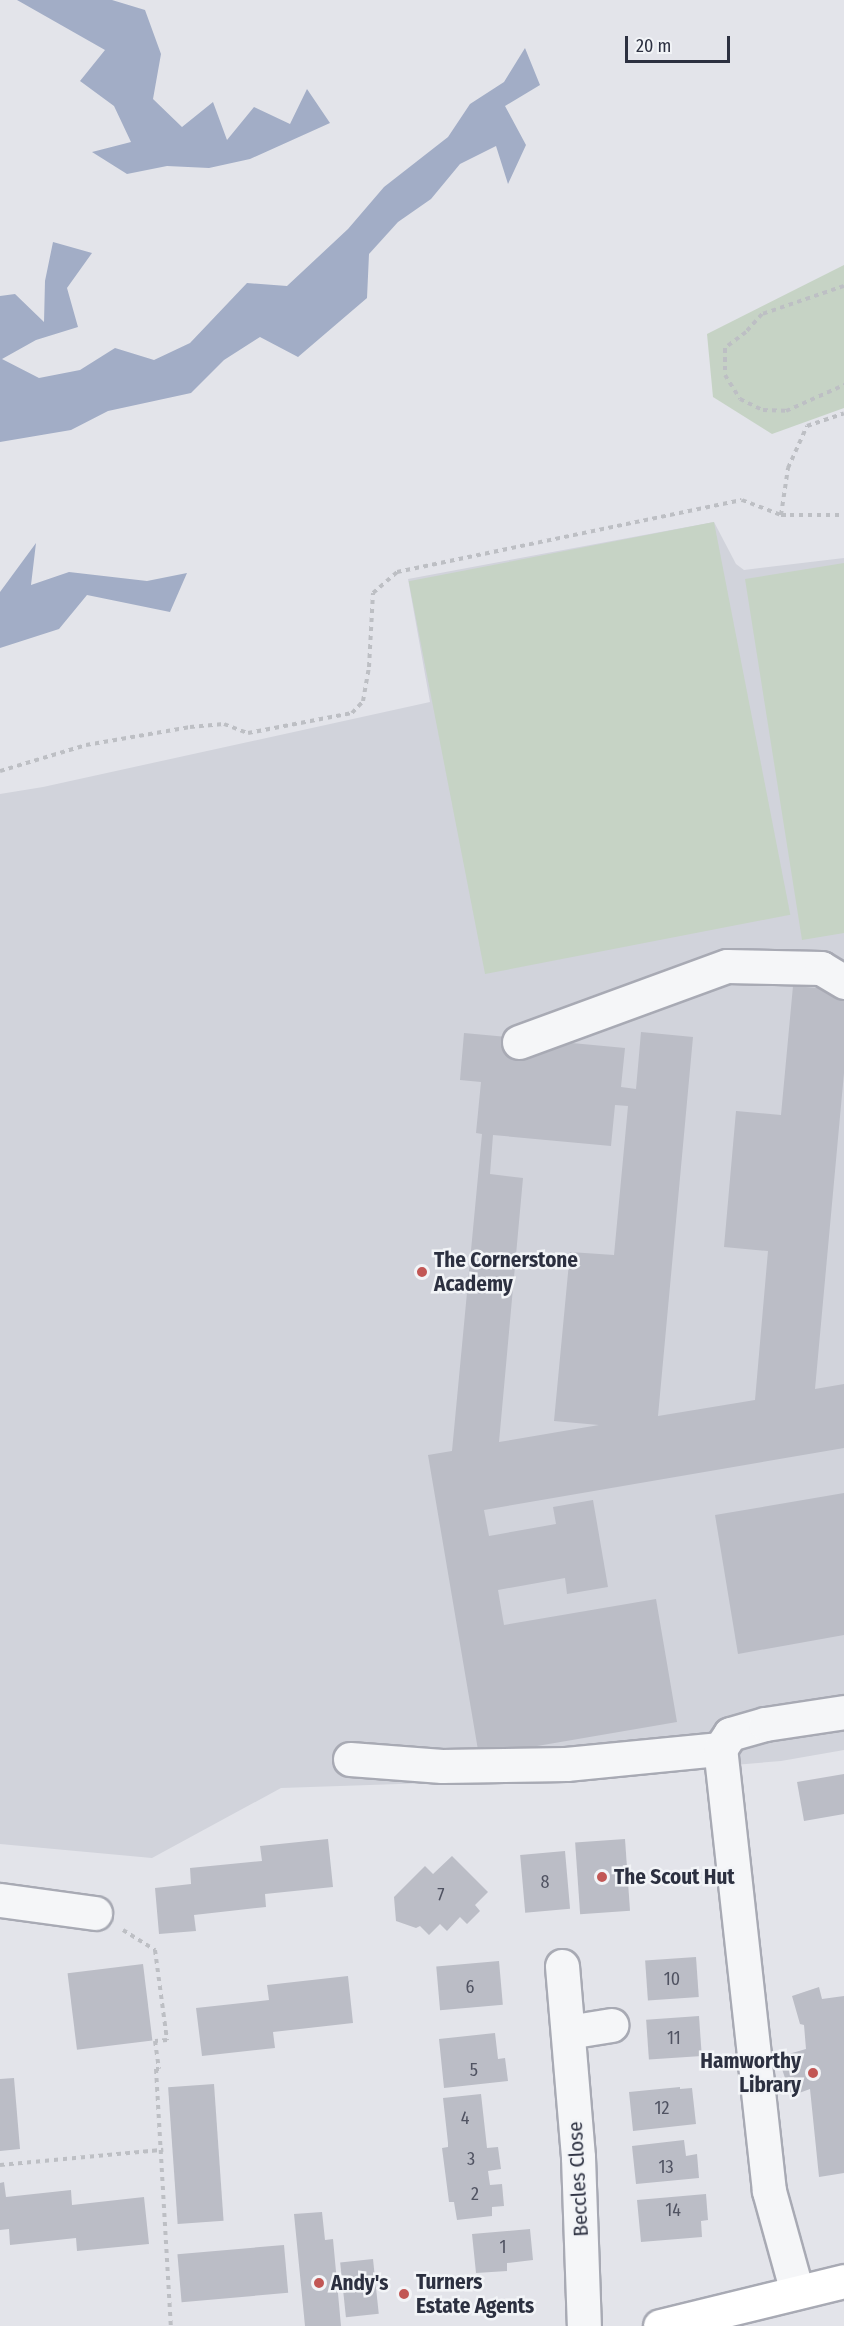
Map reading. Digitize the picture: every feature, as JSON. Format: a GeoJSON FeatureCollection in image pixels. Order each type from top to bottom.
{"type":"FeatureCollection","features":[{"type":"Feature","properties":{"kind":"main road"},"geometry":{"type":"LineString","coordinates":[[660,2326],[844,2281]]}},
{"type":"Feature","properties":{"kind":"street"},"geometry":{"type":"LineString","coordinates":[[519,1042],[727,966],[821,968],[844,982]]}},
{"type":"Feature","properties":{"kind":"street"},"geometry":{"type":"LineString","coordinates":[[797,2292],[769,2191],[720,1749],[730,1734],[765,1724],[844,1712]]}},
{"type":"Feature","properties":{"kind":"street"},"geometry":{"type":"LineString","coordinates":[[350,1759],[442,1766],[534,1765],[720,1749]]}},
{"type":"Feature","properties":{"kind":"street"},"geometry":{"type":"LineString","coordinates":[[0,1900],[94,1913]]}},
{"type":"Feature","properties":{"kind":"street","name":"Beccles Close"},"geometry":{"type":"LineString","coordinates":[[562,1966],[578,2157],[584,2326]]}},
{"type":"Feature","properties":{"kind":"street"},"geometry":{"type":"LineString","coordinates":[[568,2032],[611,2025]]}},
{"type":"Feature","properties":{"kind":"path"},"geometry":{"type":"LineString","coordinates":[[844,286],[762,314],[746,333],[724,348],[725,375],[740,399],[763,410],[786,411],[844,385]]}},
{"type":"Feature","properties":{"kind":"path"},"geometry":{"type":"LineString","coordinates":[[781,515],[788,468],[807,426],[844,413]]}},
{"type":"Feature","properties":{"kind":"path"},"geometry":{"type":"LineString","coordinates":[[0,771],[86,745],[190,727],[224,724],[248,733],[352,713],[363,700],[369,667],[373,593],[397,572],[742,500],[781,515],[844,514]]}},
{"type":"Feature","properties":{"kind":"path"},"geometry":{"type":"LineString","coordinates":[[94,1913],[155,1950],[167,2040],[155,2041],[163,2150],[171,2326]]}},
{"type":"Feature","properties":{"kind":"path"},"geometry":{"type":"LineString","coordinates":[[0,2165],[163,2150]]}},
{"type":"Feature","properties":{"kind":"shaded area","name":"The Cornerstone Academy"},"geometry":{"type":"Polygon","coordinates":[[[714,522],[736,564],[744,570],[844,558],[844,1750],[781,1761],[578,1778],[281,1788],[152,1858],[0,1844],[0,794],[43,787],[430,702],[408,579],[714,522]]]}},
{"type":"Feature","properties":{"kind":"green space"},"geometry":{"type":"Polygon","coordinates":[[[844,265],[844,408],[772,434],[713,397],[707,334],[844,265]]]}},
{"type":"Feature","properties":{"kind":"green space"},"geometry":{"type":"Polygon","coordinates":[[[714,522],[790,915],[485,974],[409,581],[714,522]]]}},
{"type":"Feature","properties":{"kind":"green space"},"geometry":{"type":"Polygon","coordinates":[[[844,563],[844,933],[802,940],[745,579],[844,563]]]}},
{"type":"Feature","properties":{"kind":"water"},"geometry":{"type":"Polygon","coordinates":[[[17,0],[112,0],[145,10],[161,54],[153,99],[182,127],[213,102],[227,140],[254,107],[290,124],[307,89],[330,123],[250,159],[209,168],[167,166],[127,174],[92,152],[131,142],[114,106],[80,81],[105,50],[17,0]]]}},
{"type":"Feature","properties":{"kind":"water"},"geometry":{"type":"Polygon","coordinates":[[[525,48],[540,85],[505,106],[526,145],[508,184],[496,146],[460,164],[431,199],[398,222],[369,254],[367,298],[298,357],[260,337],[224,360],[191,393],[108,411],[71,430],[0,442],[0,296],[15,294],[44,322],[45,281],[53,242],[92,253],[67,288],[78,327],[36,340],[2,359],[39,378],[80,370],[115,348],[154,360],[190,343],[247,283],[287,286],[348,229],[384,187],[448,137],[470,104],[504,82],[525,48]]]}},
{"type":"Feature","properties":{"kind":"water"},"geometry":{"type":"Polygon","coordinates":[[[36,543],[31,585],[69,572],[147,581],[187,573],[170,612],[87,595],[59,629],[0,648],[0,592],[36,543]]]}},
{"type":"Feature","properties":{"kind":"building"},"geometry":{"type":"Polygon","coordinates":[[[793,986],[844,990],[844,1073],[815,1389],[844,1384],[844,1448],[484,1510],[489,1536],[556,1524],[553,1507],[593,1500],[608,1587],[567,1594],[565,1578],[498,1590],[504,1625],[656,1599],[677,1722],[479,1756],[428,1455],[452,1451],[482,1134],[476,1133],[481,1082],[460,1080],[464,1033],[625,1048],[621,1087],[636,1089],[641,1032],[693,1037],[658,1416],[755,1400],[768,1251],[724,1247],[736,1111],[781,1115],[793,986]],[[615,1105],[611,1146],[493,1135],[490,1174],[523,1178],[499,1442],[599,1425],[554,1421],[570,1252],[614,1255],[628,1106],[615,1105]]]}},
{"type":"Feature","properties":{"kind":"building"},"geometry":{"type":"Polygon","coordinates":[[[844,1493],[844,1635],[738,1654],[715,1515],[844,1493]]]}},
{"type":"Feature","properties":{"kind":"building"},"geometry":{"type":"Polygon","coordinates":[[[844,1774],[844,1814],[804,1821],[797,1782],[844,1774]]]}},
{"type":"Feature","properties":{"kind":"building"},"geometry":{"type":"Polygon","coordinates":[[[328,1839],[333,1887],[265,1894],[266,1907],[194,1915],[196,1931],[159,1934],[155,1888],[191,1884],[190,1868],[262,1861],[260,1846],[328,1839]]]}},
{"type":"Feature","properties":{"kind":"building","name":"The Scout Hut"},"geometry":{"type":"Polygon","coordinates":[[[625,1839],[630,1911],[580,1914],[575,1842],[625,1839]]]}},
{"type":"Feature","properties":{"kind":"building"},"geometry":{"type":"Polygon","coordinates":[[[565,1851],[570,1909],[525,1913],[520,1855],[565,1851]]]}},
{"type":"Feature","properties":{"kind":"building"},"geometry":{"type":"Polygon","coordinates":[[[452,1856],[488,1892],[475,1905],[480,1911],[467,1924],[460,1917],[447,1931],[440,1924],[429,1935],[420,1926],[416,1928],[396,1921],[394,1897],[425,1866],[433,1874],[452,1856]]]}},
{"type":"Feature","properties":{"kind":"building"},"geometry":{"type":"Polygon","coordinates":[[[696,1957],[699,1997],[648,2000],[645,1961],[696,1957]]]}},
{"type":"Feature","properties":{"kind":"building"},"geometry":{"type":"Polygon","coordinates":[[[499,1961],[503,2005],[440,2010],[436,1966],[499,1961]]]}},
{"type":"Feature","properties":{"kind":"building"},"geometry":{"type":"Polygon","coordinates":[[[143,1964],[152,2040],[77,2050],[68,1973],[143,1964]]]}},
{"type":"Feature","properties":{"kind":"building"},"geometry":{"type":"Polygon","coordinates":[[[348,1976],[353,2023],[273,2032],[275,2048],[202,2056],[196,2008],[269,2000],[267,1985],[348,1976]]]}},
{"type":"Feature","properties":{"kind":"building","name":"Hamworthy Library"},"geometry":{"type":"Polygon","coordinates":[[[819,1987],[822,1999],[844,1996],[844,2173],[819,2177],[810,2089],[791,2096],[778,2057],[806,2049],[804,2025],[800,2024],[792,1996],[819,1987]]]}},
{"type":"Feature","properties":{"kind":"building"},"geometry":{"type":"Polygon","coordinates":[[[699,2016],[702,2056],[649,2060],[646,2020],[699,2016]]]}},
{"type":"Feature","properties":{"kind":"building"},"geometry":{"type":"Polygon","coordinates":[[[495,2033],[498,2059],[505,2058],[508,2081],[444,2088],[439,2039],[495,2033]]]}},
{"type":"Feature","properties":{"kind":"building"},"geometry":{"type":"Polygon","coordinates":[[[14,2078],[20,2149],[0,2151],[0,2079],[14,2078]]]}},
{"type":"Feature","properties":{"kind":"building"},"geometry":{"type":"Polygon","coordinates":[[[214,2084],[224,2221],[178,2224],[168,2087],[214,2084]]]}},
{"type":"Feature","properties":{"kind":"building"},"geometry":{"type":"Polygon","coordinates":[[[680,2087],[680,2089],[692,2088],[696,2124],[633,2131],[629,2092],[680,2087]]]}},
{"type":"Feature","properties":{"kind":"building"},"geometry":{"type":"Polygon","coordinates":[[[481,2094],[487,2148],[498,2147],[501,2169],[488,2171],[490,2185],[502,2184],[504,2206],[492,2207],[492,2216],[457,2220],[454,2202],[449,2202],[442,2148],[448,2147],[443,2098],[481,2094]]]}},
{"type":"Feature","properties":{"kind":"building"},"geometry":{"type":"Polygon","coordinates":[[[684,2140],[686,2156],[697,2154],[699,2178],[636,2184],[632,2146],[684,2140]]]}},
{"type":"Feature","properties":{"kind":"building"},"geometry":{"type":"Polygon","coordinates":[[[4,2182],[6,2197],[71,2190],[72,2205],[144,2197],[149,2244],[77,2251],[76,2238],[10,2245],[9,2229],[0,2230],[0,2183],[4,2182]]]}},
{"type":"Feature","properties":{"kind":"building"},"geometry":{"type":"Polygon","coordinates":[[[706,2194],[708,2220],[701,2221],[702,2237],[641,2242],[637,2200],[706,2194]]]}},
{"type":"Feature","properties":{"kind":"building","name":"Andy's"},"geometry":{"type":"Polygon","coordinates":[[[322,2212],[325,2240],[333,2239],[341,2326],[305,2326],[294,2214],[322,2212]]]}},
{"type":"Feature","properties":{"kind":"building"},"geometry":{"type":"Polygon","coordinates":[[[530,2229],[533,2260],[507,2263],[507,2271],[476,2273],[472,2234],[530,2229]]]}},
{"type":"Feature","properties":{"kind":"building"},"geometry":{"type":"Polygon","coordinates":[[[284,2245],[288,2293],[182,2302],[177,2254],[284,2245]]]}},
{"type":"Feature","properties":{"kind":"building"},"geometry":{"type":"Polygon","coordinates":[[[373,2259],[379,2314],[346,2317],[340,2262],[373,2259]]]}},
{"type":"Feature","properties":{"kind":"place","name":"The Cornerstone Academy"},"geometry":{"type":"Point","coordinates":[422,1272]}},
{"type":"Feature","properties":{"kind":"place","name":"The Scout Hut"},"geometry":{"type":"Point","coordinates":[602,1877]}},
{"type":"Feature","properties":{"kind":"place","name":"Hamworthy Library"},"geometry":{"type":"Point","coordinates":[813,2073]}},
{"type":"Feature","properties":{"kind":"place","name":"Andy's"},"geometry":{"type":"Point","coordinates":[319,2283]}},
{"type":"Feature","properties":{"kind":"place","name":"Turners Estate Agents"},"geometry":{"type":"Point","coordinates":[404,2294]}}]}
